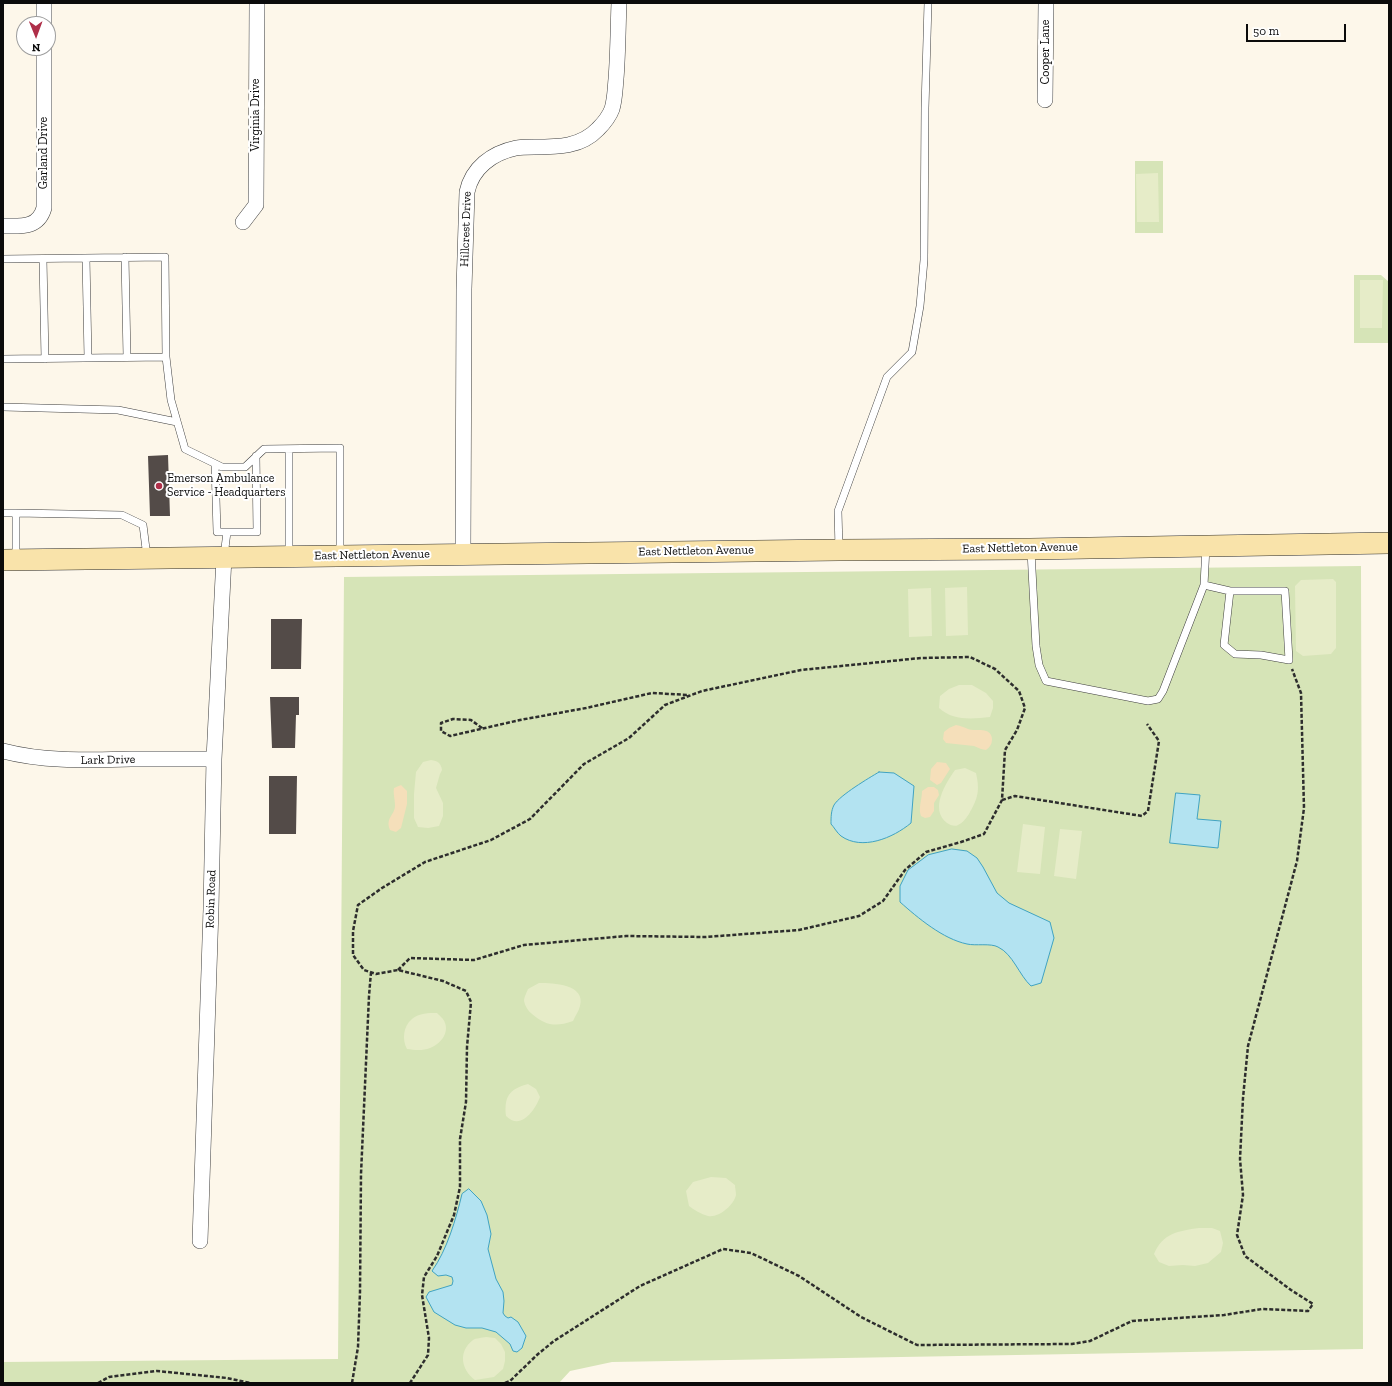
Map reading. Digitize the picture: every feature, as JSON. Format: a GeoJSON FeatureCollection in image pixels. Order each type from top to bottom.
{"type":"FeatureCollection","features":[{"type":"Feature","properties":{"kind":"main road","name":"East Nettleton Avenue"},"geometry":{"type":"LineString","coordinates":[[10,560],[1389,543]]}},
{"type":"Feature","properties":{"kind":"street"},"geometry":{"type":"LineString","coordinates":[[44,3],[44,16]]}},
{"type":"Feature","properties":{"kind":"street","name":"Virginia Drive"},"geometry":{"type":"LineString","coordinates":[[243,222],[256,205],[256,3]]}},
{"type":"Feature","properties":{"kind":"street","name":"Hillcrest Drive"},"geometry":{"type":"LineString","coordinates":[[463,554],[464,282],[467,192],[469,182],[486,161],[503,151],[517,148],[557,147],[574,144],[591,136],[606,121],[612,109],[615,94],[618,60],[619,3]]}},
{"type":"Feature","properties":{"kind":"street","name":"Cooper Lane"},"geometry":{"type":"LineString","coordinates":[[1045,100],[1046,3]]}},
{"type":"Feature","properties":{"kind":"street","name":"Garland Drive"},"geometry":{"type":"LineString","coordinates":[[3,226],[26,226],[35,222],[43,212],[44,208],[44,56]]}},
{"type":"Feature","properties":{"kind":"street","name":"Robin Road"},"geometry":{"type":"LineString","coordinates":[[200,1241],[211,917],[214,759],[224,557]]}},
{"type":"Feature","properties":{"kind":"street","name":"Lark Drive"},"geometry":{"type":"LineString","coordinates":[[3,751],[18,755],[49,759],[84,761],[214,759]]}},
{"type":"Feature","properties":{"kind":"lane"},"geometry":{"type":"LineString","coordinates":[[839,550],[838,511],[887,377],[912,352],[920,306],[924,260],[924,108],[928,3]]}},
{"type":"Feature","properties":{"kind":"lane"},"geometry":{"type":"LineString","coordinates":[[125,257],[127,357]]}},
{"type":"Feature","properties":{"kind":"lane"},"geometry":{"type":"LineString","coordinates":[[3,259],[165,257],[166,357],[171,400],[185,449],[222,467],[245,467],[264,449],[340,448],[340,556]]}},
{"type":"Feature","properties":{"kind":"lane"},"geometry":{"type":"LineString","coordinates":[[86,258],[88,358]]}},
{"type":"Feature","properties":{"kind":"lane"},"geometry":{"type":"LineString","coordinates":[[43,259],[45,359]]}},
{"type":"Feature","properties":{"kind":"lane"},"geometry":{"type":"LineString","coordinates":[[3,359],[166,357]]}},
{"type":"Feature","properties":{"kind":"lane"},"geometry":{"type":"LineString","coordinates":[[3,407],[118,410],[177,422]]}},
{"type":"Feature","properties":{"kind":"lane"},"geometry":{"type":"LineString","coordinates":[[288,449],[290,557]]}},
{"type":"Feature","properties":{"kind":"lane"},"geometry":{"type":"LineString","coordinates":[[215,464],[217,532],[257,532],[256,456]]}},
{"type":"Feature","properties":{"kind":"lane"},"geometry":{"type":"LineString","coordinates":[[3,513],[122,515],[143,525],[147,558]]}},
{"type":"Feature","properties":{"kind":"lane"},"geometry":{"type":"LineString","coordinates":[[10,560],[16,513]]}},
{"type":"Feature","properties":{"kind":"lane"},"geometry":{"type":"LineString","coordinates":[[224,557],[227,532]]}},
{"type":"Feature","properties":{"kind":"lane"},"geometry":{"type":"LineString","coordinates":[[1030,548],[1037,652],[1039,664],[1046,681],[1148,701],[1158,699],[1163,691],[1204,585],[1206,545]]}},
{"type":"Feature","properties":{"kind":"lane"},"geometry":{"type":"LineString","coordinates":[[1204,585],[1230,591],[1285,591],[1289,660],[1261,655],[1235,654],[1224,645],[1230,591]]}},
{"type":"Feature","properties":{"kind":"path"},"geometry":{"type":"LineString","coordinates":[[398,970],[410,958],[474,960],[524,945],[618,936],[706,938],[799,930],[859,916],[883,901],[905,870],[926,852],[984,834],[1002,800],[1005,750],[1017,730],[1025,708],[1019,691],[995,669],[970,657],[921,658],[801,670],[702,691],[665,705],[629,738],[584,764],[530,819],[491,840],[425,862],[382,888],[358,906],[353,931],[353,955],[364,970],[376,974],[398,970],[442,981],[466,992],[471,1002],[467,1047],[466,1102],[460,1139],[460,1187],[454,1215],[437,1256],[424,1277],[422,1295],[429,1338],[428,1355],[410,1383]]}},
{"type":"Feature","properties":{"kind":"path"},"geometry":{"type":"LineString","coordinates":[[505,1383],[510,1381],[554,1341],[640,1286],[724,1250],[751,1253],[799,1276],[861,1317],[917,1345],[1072,1344],[1090,1341],[1132,1321],[1224,1316],[1262,1310],[1308,1311],[1313,1304],[1291,1290],[1246,1256],[1237,1235],[1243,1195],[1240,1159],[1243,1098],[1248,1046],[1297,861],[1304,808],[1301,693],[1289,660]]}},
{"type":"Feature","properties":{"kind":"path"},"geometry":{"type":"LineString","coordinates":[[482,728],[471,720],[453,719],[441,723],[441,731],[450,736],[652,693],[691,696]]}},
{"type":"Feature","properties":{"kind":"path"},"geometry":{"type":"LineString","coordinates":[[1002,800],[1015,796],[1142,816],[1148,810],[1159,741],[1147,724]]}},
{"type":"Feature","properties":{"kind":"path"},"geometry":{"type":"LineString","coordinates":[[352,1383],[358,1339],[362,1174],[371,972]]}},
{"type":"Feature","properties":{"kind":"path"},"geometry":{"type":"LineString","coordinates":[[98,1383],[108,1377],[157,1371],[227,1378],[250,1383]]}},
{"type":"Feature","properties":{"kind":"green space"},"geometry":{"type":"Polygon","coordinates":[[[1135,161],[1163,161],[1163,233],[1135,233],[1135,161]]]}},
{"type":"Feature","properties":{"kind":"green space"},"geometry":{"type":"Polygon","coordinates":[[[1158,173],[1159,222],[1137,222],[1136,174],[1158,173]]]}},
{"type":"Feature","properties":{"kind":"green space"},"geometry":{"type":"Polygon","coordinates":[[[1354,275],[1381,275],[1389,282],[1388,343],[1354,343],[1354,275]]]}},
{"type":"Feature","properties":{"kind":"green space"},"geometry":{"type":"Polygon","coordinates":[[[1360,280],[1383,280],[1382,328],[1360,328],[1360,280]]]}},
{"type":"Feature","properties":{"kind":"green space"},"geometry":{"type":"Polygon","coordinates":[[[1361,566],[1363,1349],[612,1362],[570,1371],[559,1383],[3,1383],[3,1362],[338,1359],[344,577],[1361,566]]]}},
{"type":"Feature","properties":{"kind":"green space"},"geometry":{"type":"Polygon","coordinates":[[[1333,579],[1336,582],[1336,648],[1331,654],[1303,656],[1296,651],[1295,586],[1301,580],[1333,579]]]}},
{"type":"Feature","properties":{"kind":"green space"},"geometry":{"type":"Polygon","coordinates":[[[967,587],[968,635],[946,636],[945,588],[967,587]]]}},
{"type":"Feature","properties":{"kind":"green space"},"geometry":{"type":"Polygon","coordinates":[[[931,588],[932,636],[909,637],[908,589],[931,588]]]}},
{"type":"Feature","properties":{"kind":"green space"},"geometry":{"type":"Polygon","coordinates":[[[959,685],[972,685],[986,693],[993,701],[993,708],[990,717],[957,717],[944,712],[939,708],[940,696],[949,689],[959,685]]]}},
{"type":"Feature","properties":{"kind":"green space"},"geometry":{"type":"Polygon","coordinates":[[[431,760],[439,763],[442,768],[436,788],[443,803],[443,816],[439,826],[428,828],[418,827],[414,818],[416,772],[423,762],[431,760]]]}},
{"type":"Feature","properties":{"kind":"green space"},"geometry":{"type":"Polygon","coordinates":[[[965,768],[976,773],[978,790],[976,799],[966,819],[957,826],[952,826],[942,817],[939,811],[939,804],[947,782],[955,770],[965,768]]]}},
{"type":"Feature","properties":{"kind":"green space"},"geometry":{"type":"Polygon","coordinates":[[[1023,824],[1045,827],[1040,874],[1017,872],[1023,824]]]}},
{"type":"Feature","properties":{"kind":"green space"},"geometry":{"type":"Polygon","coordinates":[[[1060,829],[1082,831],[1076,879],[1054,876],[1060,829]]]}},
{"type":"Feature","properties":{"kind":"green space"},"geometry":{"type":"Polygon","coordinates":[[[539,983],[560,984],[573,989],[578,993],[581,999],[580,1006],[573,1021],[556,1025],[551,1024],[542,1021],[529,1011],[524,1003],[525,996],[528,989],[539,983]]]}},
{"type":"Feature","properties":{"kind":"green space"},"geometry":{"type":"Polygon","coordinates":[[[437,1013],[444,1020],[446,1027],[443,1038],[434,1046],[427,1049],[407,1049],[404,1042],[404,1033],[409,1022],[421,1014],[437,1013]]]}},
{"type":"Feature","properties":{"kind":"green space"},"geometry":{"type":"Polygon","coordinates":[[[528,1084],[536,1089],[540,1097],[538,1102],[527,1117],[517,1121],[512,1120],[506,1116],[507,1099],[516,1088],[528,1084]]]}},
{"type":"Feature","properties":{"kind":"green space"},"geometry":{"type":"Polygon","coordinates":[[[711,1177],[726,1178],[735,1185],[736,1195],[729,1207],[721,1213],[708,1216],[689,1206],[686,1191],[693,1182],[711,1177]]]}},
{"type":"Feature","properties":{"kind":"green space"},"geometry":{"type":"Polygon","coordinates":[[[1212,1228],[1220,1231],[1223,1243],[1221,1252],[1208,1263],[1195,1266],[1169,1266],[1159,1262],[1154,1254],[1167,1237],[1184,1230],[1212,1228]]]}},
{"type":"Feature","properties":{"kind":"green space"},"geometry":{"type":"Polygon","coordinates":[[[486,1337],[495,1338],[501,1344],[505,1352],[503,1369],[494,1377],[475,1380],[470,1376],[464,1366],[463,1355],[468,1344],[473,1340],[486,1337]]]}},
{"type":"Feature","properties":{"kind":"sand"},"geometry":{"type":"Polygon","coordinates":[[[956,725],[971,730],[983,730],[989,732],[992,742],[989,748],[986,750],[974,746],[946,743],[943,739],[944,732],[956,725]]]}},
{"type":"Feature","properties":{"kind":"sand"},"geometry":{"type":"Polygon","coordinates":[[[937,762],[946,763],[950,769],[941,783],[937,785],[930,780],[931,769],[937,762]]]}},
{"type":"Feature","properties":{"kind":"sand"},"geometry":{"type":"Polygon","coordinates":[[[401,785],[407,791],[407,804],[401,828],[396,832],[390,830],[389,819],[395,809],[394,788],[401,785]]]}},
{"type":"Feature","properties":{"kind":"sand"},"geometry":{"type":"Polygon","coordinates":[[[928,787],[934,787],[938,790],[939,795],[934,803],[934,811],[930,817],[925,818],[921,816],[920,807],[922,791],[928,787]]]}},
{"type":"Feature","properties":{"kind":"water"},"geometry":{"type":"Polygon","coordinates":[[[879,772],[894,773],[914,786],[911,823],[886,838],[877,841],[858,842],[841,836],[831,824],[831,814],[834,805],[848,792],[879,772]]]}},
{"type":"Feature","properties":{"kind":"water"},"geometry":{"type":"Polygon","coordinates":[[[1176,793],[1200,795],[1197,819],[1221,821],[1218,848],[1170,843],[1176,793]]]}},
{"type":"Feature","properties":{"kind":"water"},"geometry":{"type":"Polygon","coordinates":[[[952,849],[967,851],[977,858],[997,893],[1009,903],[1050,922],[1054,938],[1041,983],[1031,986],[1008,954],[998,947],[991,945],[967,944],[949,938],[923,921],[900,902],[900,886],[908,870],[928,855],[952,849]]]}},
{"type":"Feature","properties":{"kind":"water"},"geometry":{"type":"Polygon","coordinates":[[[469,1189],[481,1201],[487,1215],[491,1234],[488,1249],[496,1279],[503,1292],[503,1313],[508,1318],[511,1317],[518,1322],[526,1336],[522,1348],[517,1352],[513,1351],[510,1344],[496,1332],[482,1328],[466,1328],[455,1325],[434,1312],[426,1297],[429,1292],[452,1285],[452,1277],[446,1275],[438,1276],[432,1271],[447,1244],[462,1194],[469,1189]]]}},
{"type":"Feature","properties":{"kind":"building","name":"Emerson Ambulance Service - Headquarters"},"geometry":{"type":"Polygon","coordinates":[[[168,455],[170,516],[150,516],[148,456],[168,455]]]}},
{"type":"Feature","properties":{"kind":"building"},"geometry":{"type":"Polygon","coordinates":[[[271,619],[302,619],[301,669],[271,669],[271,619]]]}},
{"type":"Feature","properties":{"kind":"building"},"geometry":{"type":"Polygon","coordinates":[[[270,697],[299,697],[299,715],[296,715],[295,748],[272,748],[270,697]]]}},
{"type":"Feature","properties":{"kind":"building"},"geometry":{"type":"Polygon","coordinates":[[[269,776],[297,776],[296,834],[269,834],[269,776]]]}},
{"type":"Feature","properties":{"kind":"place","name":"Emerson Ambulance Service - Headquarters"},"geometry":{"type":"Point","coordinates":[159,486]}}]}
